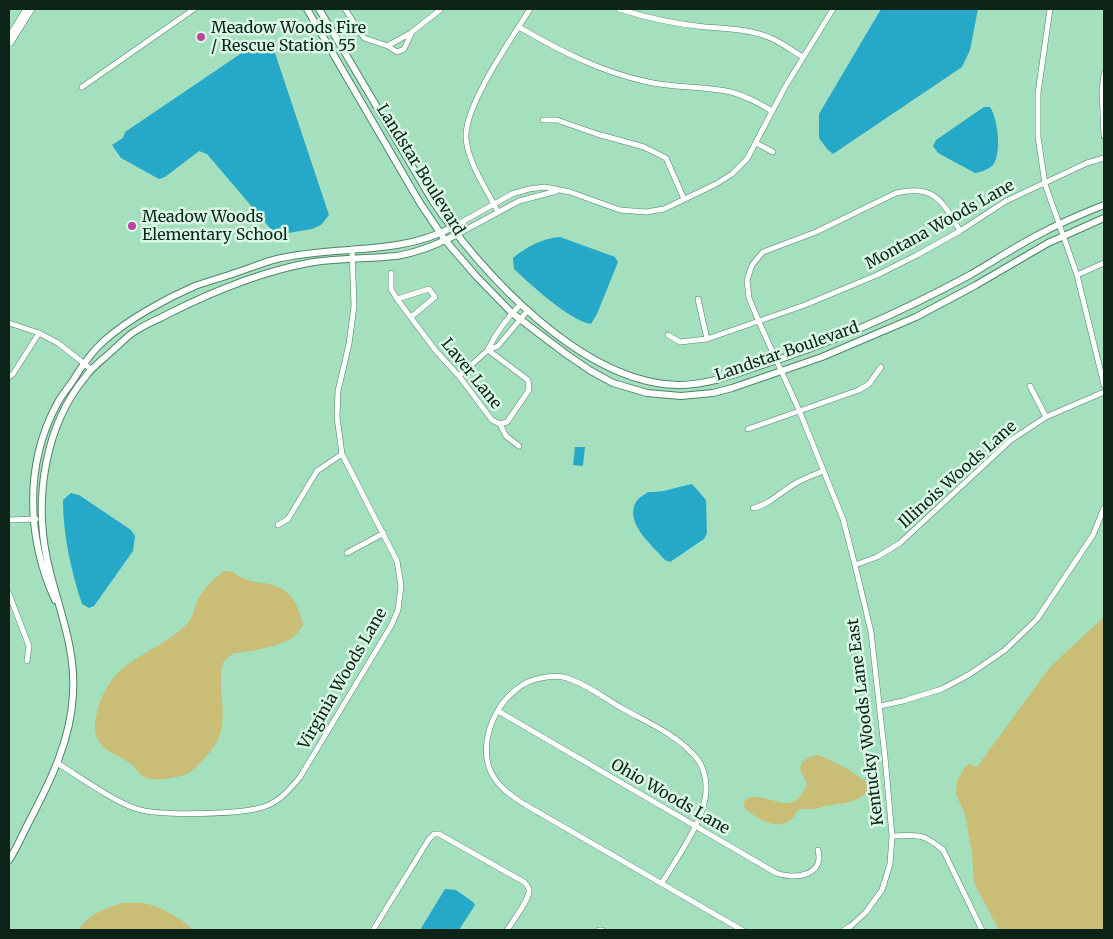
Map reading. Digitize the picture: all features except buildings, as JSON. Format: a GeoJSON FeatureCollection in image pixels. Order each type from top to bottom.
{"type":"FeatureCollection","features":[{"type":"Feature","properties":{"kind":"highway"},"geometry":{"type":"LineString","coordinates":[[9,41],[29,9]]}},
{"type":"Feature","properties":{"kind":"street"},"geometry":{"type":"LineString","coordinates":[[82,87],[194,9]]}},
{"type":"Feature","properties":{"kind":"street","name":"Landstar Boulevard"},"geometry":{"type":"LineString","coordinates":[[308,9],[420,203],[445,240],[476,276],[520,319],[566,354],[613,383],[647,394],[681,396],[732,388],[822,357],[916,317],[1063,235],[1104,218]]}},
{"type":"Feature","properties":{"kind":"street","name":"Landstar Boulevard"},"geometry":{"type":"LineString","coordinates":[[319,9],[432,200],[451,228],[485,269],[521,304],[573,346],[621,373],[650,382],[679,385],[713,382],[776,361],[868,325],[914,304],[1059,224],[1104,205]]}},
{"type":"Feature","properties":{"kind":"street"},"geometry":{"type":"LineString","coordinates":[[345,9],[364,38],[398,52],[404,48],[412,32]]}},
{"type":"Feature","properties":{"kind":"street"},"geometry":{"type":"LineString","coordinates":[[387,46],[412,32],[441,9]]}},
{"type":"Feature","properties":{"kind":"street"},"geometry":{"type":"LineString","coordinates":[[498,212],[475,169],[466,138],[471,112],[483,88],[530,9]]}},
{"type":"Feature","properties":{"kind":"street"},"geometry":{"type":"LineString","coordinates":[[619,9],[643,17],[705,27],[734,28],[773,39],[803,57]]}},
{"type":"Feature","properties":{"kind":"street"},"geometry":{"type":"LineString","coordinates":[[65,622],[38,552],[33,519],[33,483],[42,441],[57,404],[83,364],[104,341],[160,304],[195,286],[276,259],[313,252],[407,244],[441,233],[512,194],[529,189],[545,187],[560,190],[620,210],[646,212],[664,209],[732,174],[747,160],[772,111],[833,9]]}},
{"type":"Feature","properties":{"kind":"street"},"geometry":{"type":"LineString","coordinates":[[1050,9],[1038,93],[1038,137],[1045,184],[1077,275],[1104,385]]}},
{"type":"Feature","properties":{"kind":"street"},"geometry":{"type":"LineString","coordinates":[[519,28],[559,51],[617,75],[650,83],[732,92],[750,98],[772,111]]}},
{"type":"Feature","properties":{"kind":"street"},"geometry":{"type":"LineString","coordinates":[[1104,74],[1102,90],[1104,136]]}},
{"type":"Feature","properties":{"kind":"street"},"geometry":{"type":"LineString","coordinates":[[543,120],[558,120],[597,134],[644,146],[666,158],[684,199]]}},
{"type":"Feature","properties":{"kind":"street"},"geometry":{"type":"LineString","coordinates":[[756,143],[773,152]]}},
{"type":"Feature","properties":{"kind":"street","name":"Montana Woods Lane"},"geometry":{"type":"LineString","coordinates":[[668,335],[680,342],[707,339],[805,306],[877,275],[960,231],[1006,201],[1087,163],[1104,158]]}},
{"type":"Feature","properties":{"kind":"street"},"geometry":{"type":"LineString","coordinates":[[9,860],[41,799],[57,763],[70,719],[73,696],[72,657],[65,622],[47,559],[42,520],[42,491],[45,469],[55,430],[67,404],[84,377],[135,331],[206,295],[280,269],[312,262],[398,256],[445,240],[526,199],[560,190]]}},
{"type":"Feature","properties":{"kind":"street","name":"Kentucky Woods Lane East"},"geometry":{"type":"LineString","coordinates":[[844,930],[866,912],[882,890],[890,864],[892,836],[871,632],[842,520],[799,410],[780,372],[749,298],[747,280],[752,265],[763,252],[816,232],[896,193],[923,190],[939,198],[960,231]]}},
{"type":"Feature","properties":{"kind":"street","name":"Virginia Woods Lane"},"geometry":{"type":"LineString","coordinates":[[57,763],[136,809],[152,812],[238,812],[267,806],[289,791],[300,777],[391,626],[398,610],[401,586],[397,561],[342,454],[337,417],[338,391],[354,306],[352,249]]}},
{"type":"Feature","properties":{"kind":"street"},"geometry":{"type":"LineString","coordinates":[[1077,275],[1104,262]]}},
{"type":"Feature","properties":{"kind":"street","name":"Laver Lane"},"geometry":{"type":"LineString","coordinates":[[391,273],[391,288],[397,299],[492,420],[500,424],[507,422],[529,390],[528,380],[488,350]]}},
{"type":"Feature","properties":{"kind":"street"},"geometry":{"type":"LineString","coordinates":[[397,299],[429,289],[435,298],[411,317]]}},
{"type":"Feature","properties":{"kind":"street"},"geometry":{"type":"LineString","coordinates":[[698,299],[707,339]]}},
{"type":"Feature","properties":{"kind":"street"},"geometry":{"type":"LineString","coordinates":[[488,350],[512,312],[521,304]]}},
{"type":"Feature","properties":{"kind":"street"},"geometry":{"type":"LineString","coordinates":[[459,376],[488,350],[498,346],[528,310]]}},
{"type":"Feature","properties":{"kind":"street"},"geometry":{"type":"LineString","coordinates":[[9,324],[39,333],[58,343],[91,369]]}},
{"type":"Feature","properties":{"kind":"street"},"geometry":{"type":"LineString","coordinates":[[9,377],[13,374],[39,333]]}},
{"type":"Feature","properties":{"kind":"street"},"geometry":{"type":"LineString","coordinates":[[83,364],[84,377]]}},
{"type":"Feature","properties":{"kind":"street"},"geometry":{"type":"LineString","coordinates":[[748,429],[859,390],[869,384],[881,367]]}},
{"type":"Feature","properties":{"kind":"street"},"geometry":{"type":"LineString","coordinates":[[1030,386],[1046,417]]}},
{"type":"Feature","properties":{"kind":"street","name":"Illinois Woods Lane"},"geometry":{"type":"LineString","coordinates":[[855,565],[877,557],[900,543],[1011,440],[1046,417],[1104,392]]}},
{"type":"Feature","properties":{"kind":"street"},"geometry":{"type":"LineString","coordinates":[[500,424],[506,436],[519,446]]}},
{"type":"Feature","properties":{"kind":"street"},"geometry":{"type":"LineString","coordinates":[[278,525],[288,519],[317,471],[342,454]]}},
{"type":"Feature","properties":{"kind":"street"},"geometry":{"type":"LineString","coordinates":[[753,508],[762,506],[798,482],[824,471]]}},
{"type":"Feature","properties":{"kind":"street"},"geometry":{"type":"LineString","coordinates":[[880,706],[904,702],[942,689],[970,674],[1005,650],[1037,619],[1093,535],[1104,508]]}},
{"type":"Feature","properties":{"kind":"street"},"geometry":{"type":"LineString","coordinates":[[9,520],[42,520]]}},
{"type":"Feature","properties":{"kind":"street"},"geometry":{"type":"LineString","coordinates":[[347,553],[384,534]]}},
{"type":"Feature","properties":{"kind":"street"},"geometry":{"type":"LineString","coordinates":[[9,594],[29,646],[27,660]]}},
{"type":"Feature","properties":{"kind":"street"},"geometry":{"type":"LineString","coordinates":[[662,884],[695,826],[706,798],[704,773],[699,761],[683,744],[583,685],[565,677],[539,678],[524,684],[508,697],[498,711],[488,734],[487,758],[491,771],[501,786],[524,804],[662,884],[742,930]]}},
{"type":"Feature","properties":{"kind":"street","name":"Ohio Woods Lane"},"geometry":{"type":"LineString","coordinates":[[498,711],[784,876],[797,877],[810,872],[818,863],[820,857],[818,850]]}},
{"type":"Feature","properties":{"kind":"street"},"geometry":{"type":"LineString","coordinates":[[373,930],[429,839],[434,834],[439,834],[524,882],[529,889],[528,896],[507,930]]}},
{"type":"Feature","properties":{"kind":"street"},"geometry":{"type":"LineString","coordinates":[[892,836],[918,834],[932,840],[942,850],[982,930]]}},
{"type":"Feature","properties":{"kind":"shaded area"},"geometry":{"type":"Polygon","coordinates":[[[224,571],[233,572],[250,581],[273,585],[286,592],[295,602],[303,625],[291,639],[257,650],[234,653],[225,660],[221,672],[223,718],[217,742],[192,771],[165,779],[148,778],[141,775],[130,763],[108,751],[99,742],[95,729],[98,709],[105,691],[124,667],[175,635],[188,623],[202,593],[224,571]]]}},
{"type":"Feature","properties":{"kind":"shaded area"},"geometry":{"type":"Polygon","coordinates":[[[1104,617],[1104,930],[999,930],[974,883],[972,853],[965,815],[956,794],[957,781],[965,767],[969,764],[977,767],[1050,667],[1104,617]]]}},
{"type":"Feature","properties":{"kind":"shaded area"},"geometry":{"type":"Polygon","coordinates":[[[819,755],[846,768],[868,783],[868,789],[865,794],[845,803],[798,810],[793,818],[779,824],[756,817],[743,806],[746,799],[754,797],[787,803],[794,801],[801,795],[807,784],[800,769],[802,762],[812,756],[819,755]]]}},
{"type":"Feature","properties":{"kind":"shaded area"},"geometry":{"type":"Polygon","coordinates":[[[122,903],[143,903],[157,907],[170,913],[193,930],[78,930],[92,916],[122,903]]]}},
{"type":"Feature","properties":{"kind":"water"},"geometry":{"type":"Polygon","coordinates":[[[881,9],[978,9],[970,50],[962,67],[833,154],[819,138],[819,114],[881,9]]]}},
{"type":"Feature","properties":{"kind":"water"},"geometry":{"type":"Polygon","coordinates":[[[258,42],[266,42],[274,50],[329,215],[321,225],[312,229],[276,235],[207,154],[199,151],[165,177],[159,179],[121,158],[112,145],[123,138],[125,132],[258,42]]]}},
{"type":"Feature","properties":{"kind":"water"},"geometry":{"type":"Polygon","coordinates":[[[984,107],[990,107],[995,119],[998,136],[997,153],[993,165],[975,173],[938,153],[933,146],[936,140],[984,107]]]}},
{"type":"Feature","properties":{"kind":"water"},"geometry":{"type":"Polygon","coordinates":[[[560,237],[615,257],[618,262],[597,314],[591,324],[572,316],[562,309],[514,269],[513,258],[523,250],[541,241],[560,237]]]}},
{"type":"Feature","properties":{"kind":"water"},"geometry":{"type":"Polygon","coordinates":[[[575,447],[585,447],[583,466],[573,465],[575,447]]]}},
{"type":"Feature","properties":{"kind":"water"},"geometry":{"type":"Polygon","coordinates":[[[692,484],[706,500],[707,533],[704,539],[670,562],[665,560],[641,534],[634,518],[633,510],[637,501],[648,492],[665,491],[692,484]]]}},
{"type":"Feature","properties":{"kind":"water"},"geometry":{"type":"Polygon","coordinates":[[[71,493],[79,495],[131,530],[135,536],[133,551],[94,606],[89,608],[82,604],[74,579],[66,539],[63,500],[71,493]]]}},
{"type":"Feature","properties":{"kind":"water"},"geometry":{"type":"Polygon","coordinates":[[[445,889],[456,890],[475,905],[459,930],[420,930],[445,889]]]}},
{"type":"Feature","properties":{"kind":"place","name":"Meadow Woods Fire / Rescue Station 55"},"geometry":{"type":"Point","coordinates":[201,37]}},
{"type":"Feature","properties":{"kind":"place","name":"Meadow Woods Elementary School"},"geometry":{"type":"Point","coordinates":[132,226]}}]}
